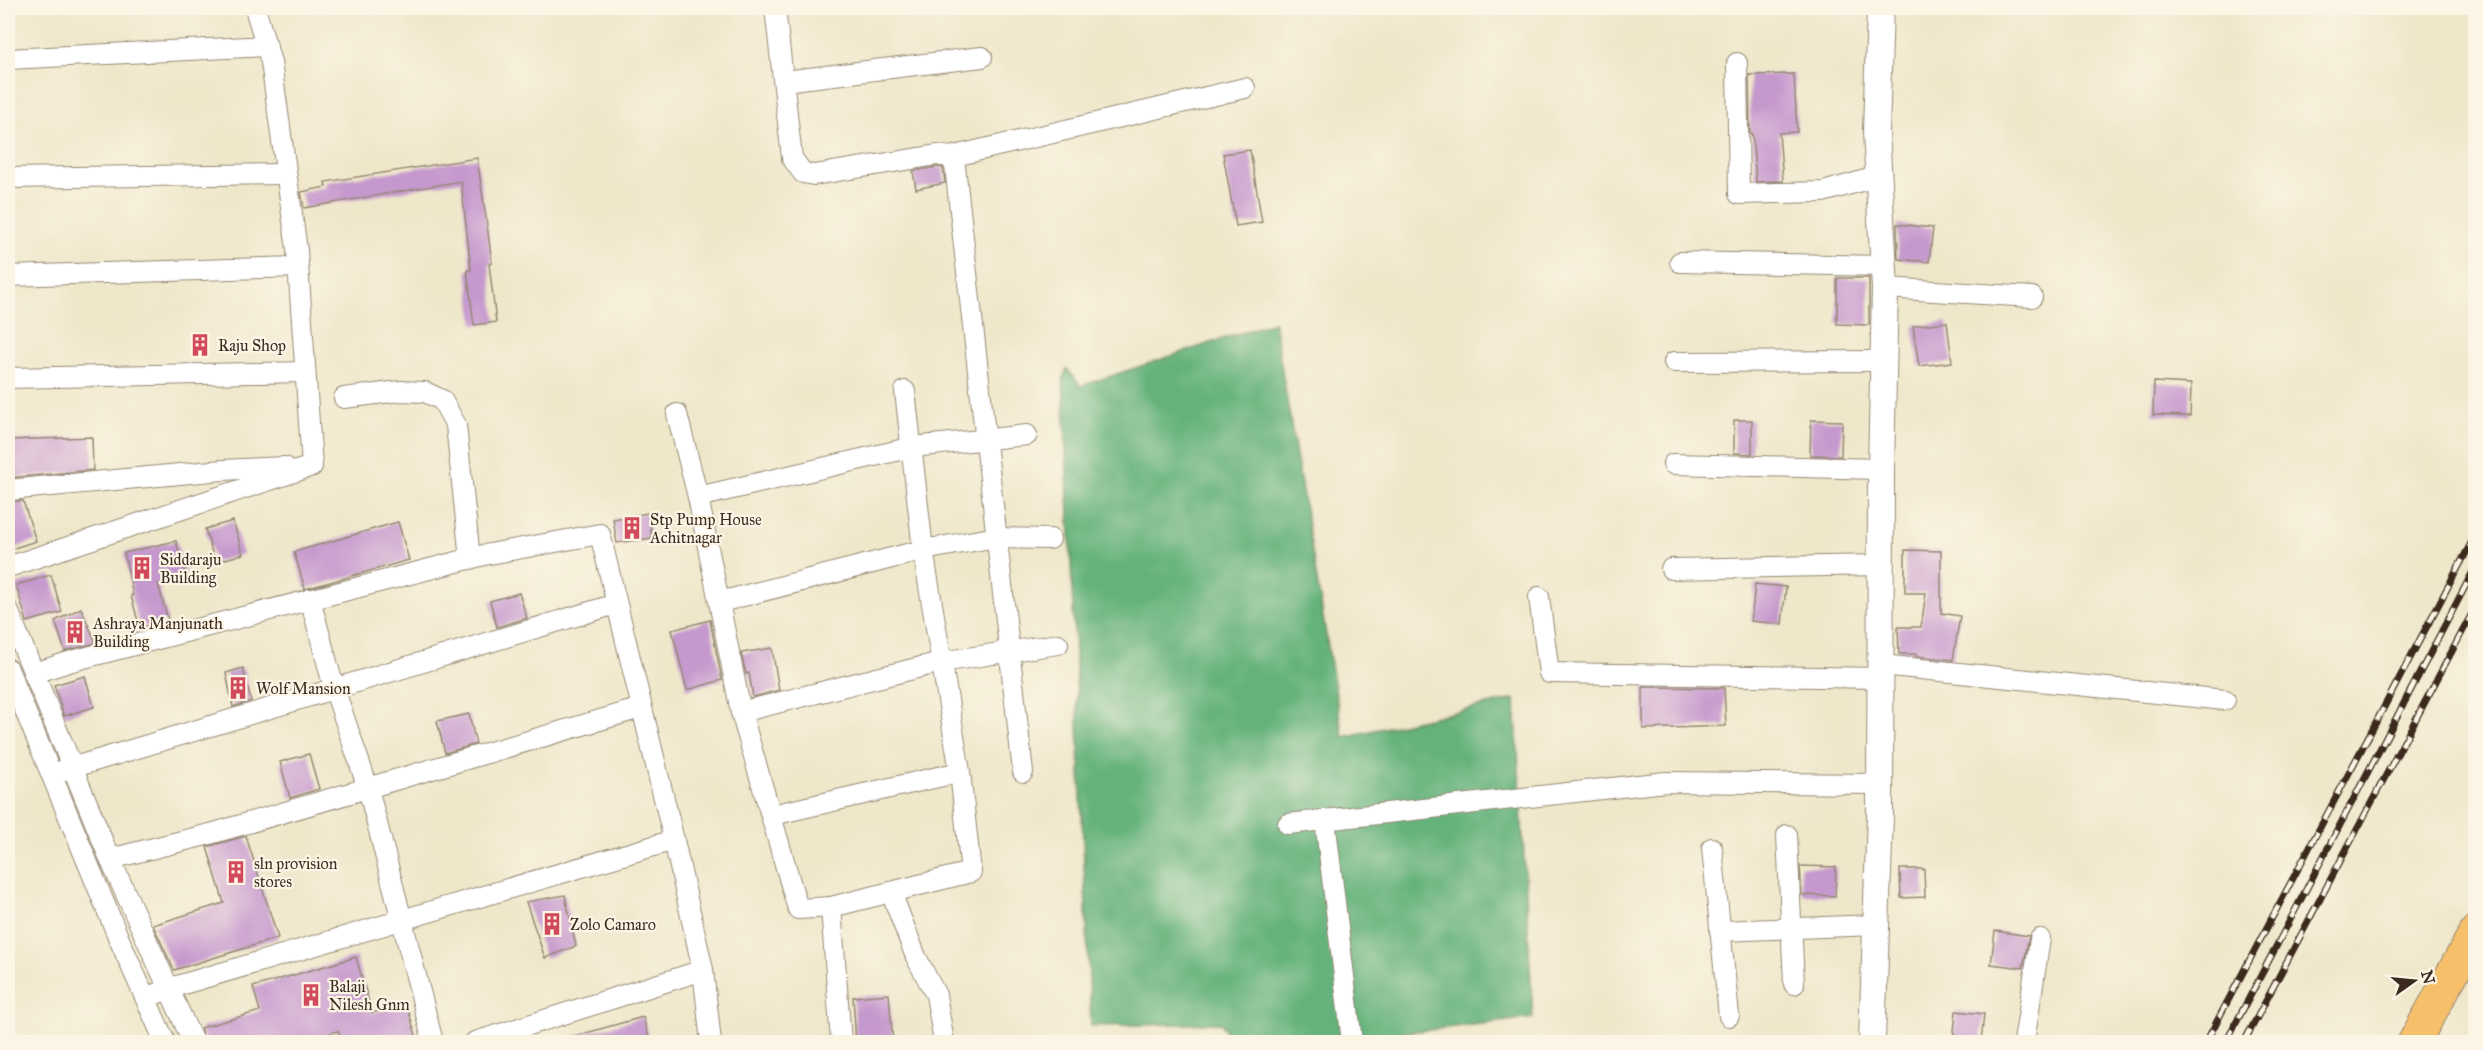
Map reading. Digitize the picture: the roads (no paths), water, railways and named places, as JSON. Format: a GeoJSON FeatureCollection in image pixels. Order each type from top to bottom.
{"type":"FeatureCollection","features":[{"type":"Feature","properties":{"kind":"main road"},"geometry":{"type":"LineString","coordinates":[[2414,1042],[2475,931]]}},
{"type":"Feature","properties":{"kind":"street"},"geometry":{"type":"LineString","coordinates":[[255,8],[271,62],[298,267],[312,466]]}},
{"type":"Feature","properties":{"kind":"street"},"geometry":{"type":"LineString","coordinates":[[775,8],[792,158],[803,173],[814,175],[937,155],[950,157],[1245,88]]}},
{"type":"Feature","properties":{"kind":"street"},"geometry":{"type":"LineString","coordinates":[[1872,1042],[1881,784],[1881,469],[1885,277],[1876,132],[1880,8]]}},
{"type":"Feature","properties":{"kind":"street"},"geometry":{"type":"LineString","coordinates":[[8,59],[267,46]]}},
{"type":"Feature","properties":{"kind":"street"},"geometry":{"type":"LineString","coordinates":[[784,81],[982,57]]}},
{"type":"Feature","properties":{"kind":"street"},"geometry":{"type":"LineString","coordinates":[[1737,63],[1739,194],[1823,192],[1879,176]]}},
{"type":"Feature","properties":{"kind":"street"},"geometry":{"type":"LineString","coordinates":[[950,157],[955,166],[1023,772]]}},
{"type":"Feature","properties":{"kind":"street"},"geometry":{"type":"LineString","coordinates":[[8,178],[286,174]]}},
{"type":"Feature","properties":{"kind":"street"},"geometry":{"type":"LineString","coordinates":[[1680,262],[1885,277],[2032,297]]}},
{"type":"Feature","properties":{"kind":"street"},"geometry":{"type":"LineString","coordinates":[[8,276],[298,267]]}},
{"type":"Feature","properties":{"kind":"street"},"geometry":{"type":"LineString","coordinates":[[1674,362],[1883,362]]}},
{"type":"Feature","properties":{"kind":"street"},"geometry":{"type":"LineString","coordinates":[[8,378],[305,372]]}},
{"type":"Feature","properties":{"kind":"street"},"geometry":{"type":"LineString","coordinates":[[344,398],[400,391],[425,392],[442,400],[456,425],[470,558]]}},
{"type":"Feature","properties":{"kind":"street"},"geometry":{"type":"LineString","coordinates":[[676,414],[698,497],[741,712],[798,909],[831,907],[971,872],[960,772],[923,550],[905,392]]}},
{"type":"Feature","properties":{"kind":"street"},"geometry":{"type":"LineString","coordinates":[[698,497],[913,447],[1027,435]]}},
{"type":"Feature","properties":{"kind":"street"},"geometry":{"type":"LineString","coordinates":[[1673,465],[1881,469]]}},
{"type":"Feature","properties":{"kind":"street"},"geometry":{"type":"LineString","coordinates":[[8,490],[223,470],[312,466]]}},
{"type":"Feature","properties":{"kind":"street"},"geometry":{"type":"LineString","coordinates":[[8,567],[312,466]]}},
{"type":"Feature","properties":{"kind":"street"},"geometry":{"type":"LineString","coordinates":[[34,673],[72,661],[470,558],[600,534],[703,970],[711,1042]]}},
{"type":"Feature","properties":{"kind":"street"},"geometry":{"type":"LineString","coordinates":[[720,602],[923,550],[995,538],[1050,539]]}},
{"type":"Feature","properties":{"kind":"street"},"geometry":{"type":"LineString","coordinates":[[1671,569],[1881,565]]}},
{"type":"Feature","properties":{"kind":"street"},"geometry":{"type":"LineString","coordinates":[[1539,597],[1549,672],[1881,672],[2225,700]]}},
{"type":"Feature","properties":{"kind":"street"},"geometry":{"type":"LineString","coordinates":[[310,599],[334,688],[368,788],[433,1042]]}},
{"type":"Feature","properties":{"kind":"street"},"geometry":{"type":"LineString","coordinates":[[51,774],[616,604]]}},
{"type":"Feature","properties":{"kind":"street"},"geometry":{"type":"LineString","coordinates":[[8,610],[110,859],[193,1042]]}},
{"type":"Feature","properties":{"kind":"street"},"geometry":{"type":"LineString","coordinates":[[741,712],[941,662],[1058,644]]}},
{"type":"Feature","properties":{"kind":"street"},"geometry":{"type":"LineString","coordinates":[[8,669],[165,1042]]}},
{"type":"Feature","properties":{"kind":"street"},"geometry":{"type":"LineString","coordinates":[[110,859],[210,834],[641,708]]}},
{"type":"Feature","properties":{"kind":"street"},"geometry":{"type":"LineString","coordinates":[[772,815],[960,772]]}},
{"type":"Feature","properties":{"kind":"street"},"geometry":{"type":"LineString","coordinates":[[1288,824],[1666,782],[1881,784]]}},
{"type":"Feature","properties":{"kind":"street"},"geometry":{"type":"LineString","coordinates":[[1325,820],[1352,1042]]}},
{"type":"Feature","properties":{"kind":"street"},"geometry":{"type":"LineString","coordinates":[[1787,835],[1794,984]]}},
{"type":"Feature","properties":{"kind":"street"},"geometry":{"type":"LineString","coordinates":[[146,998],[170,988],[674,840]]}},
{"type":"Feature","properties":{"kind":"street"},"geometry":{"type":"LineString","coordinates":[[1712,848],[1729,1016]]}},
{"type":"Feature","properties":{"kind":"street"},"geometry":{"type":"LineString","coordinates":[[891,892],[916,957],[936,995],[944,1042]]}},
{"type":"Feature","properties":{"kind":"street"},"geometry":{"type":"LineString","coordinates":[[831,907],[841,1042]]}},
{"type":"Feature","properties":{"kind":"street"},"geometry":{"type":"LineString","coordinates":[[1720,931],[1876,925]]}},
{"type":"Feature","properties":{"kind":"street"},"geometry":{"type":"LineString","coordinates":[[2024,1042],[2040,939]]}},
{"type":"Feature","properties":{"kind":"street"},"geometry":{"type":"LineString","coordinates":[[475,1042],[703,970]]}},
{"type":"Feature","properties":{"kind":"railway"},"geometry":{"type":"LineString","coordinates":[[2206,1042],[2476,534]]}},
{"type":"Feature","properties":{"kind":"railway"},"geometry":{"type":"LineString","coordinates":[[2226,1042],[2476,566]]}},
{"type":"Feature","properties":{"kind":"railway"},"geometry":{"type":"LineString","coordinates":[[2244,1042],[2476,606]]}},
{"type":"Feature","properties":{"kind":"place","name":"Raju Shop"},"geometry":{"type":"Point","coordinates":[200,345]}},
{"type":"Feature","properties":{"kind":"place","name":"Stp Pump House Achitnagar"},"geometry":{"type":"Point","coordinates":[632,528]}},
{"type":"Feature","properties":{"kind":"place","name":"Siddaraju Building"},"geometry":{"type":"Point","coordinates":[142,568]}},
{"type":"Feature","properties":{"kind":"place","name":"Ashraya Manjunath Building"},"geometry":{"type":"Point","coordinates":[75,632]}},
{"type":"Feature","properties":{"kind":"place","name":"Wolf Mansion"},"geometry":{"type":"Point","coordinates":[238,688]}},
{"type":"Feature","properties":{"kind":"place","name":"sln provision stores"},"geometry":{"type":"Point","coordinates":[236,872]}},
{"type":"Feature","properties":{"kind":"place","name":"Zolo Camaro"},"geometry":{"type":"Point","coordinates":[552,924]}},
{"type":"Feature","properties":{"kind":"place","name":"Balaji Nilesh Gnm"},"geometry":{"type":"Point","coordinates":[311,995]}}]}
